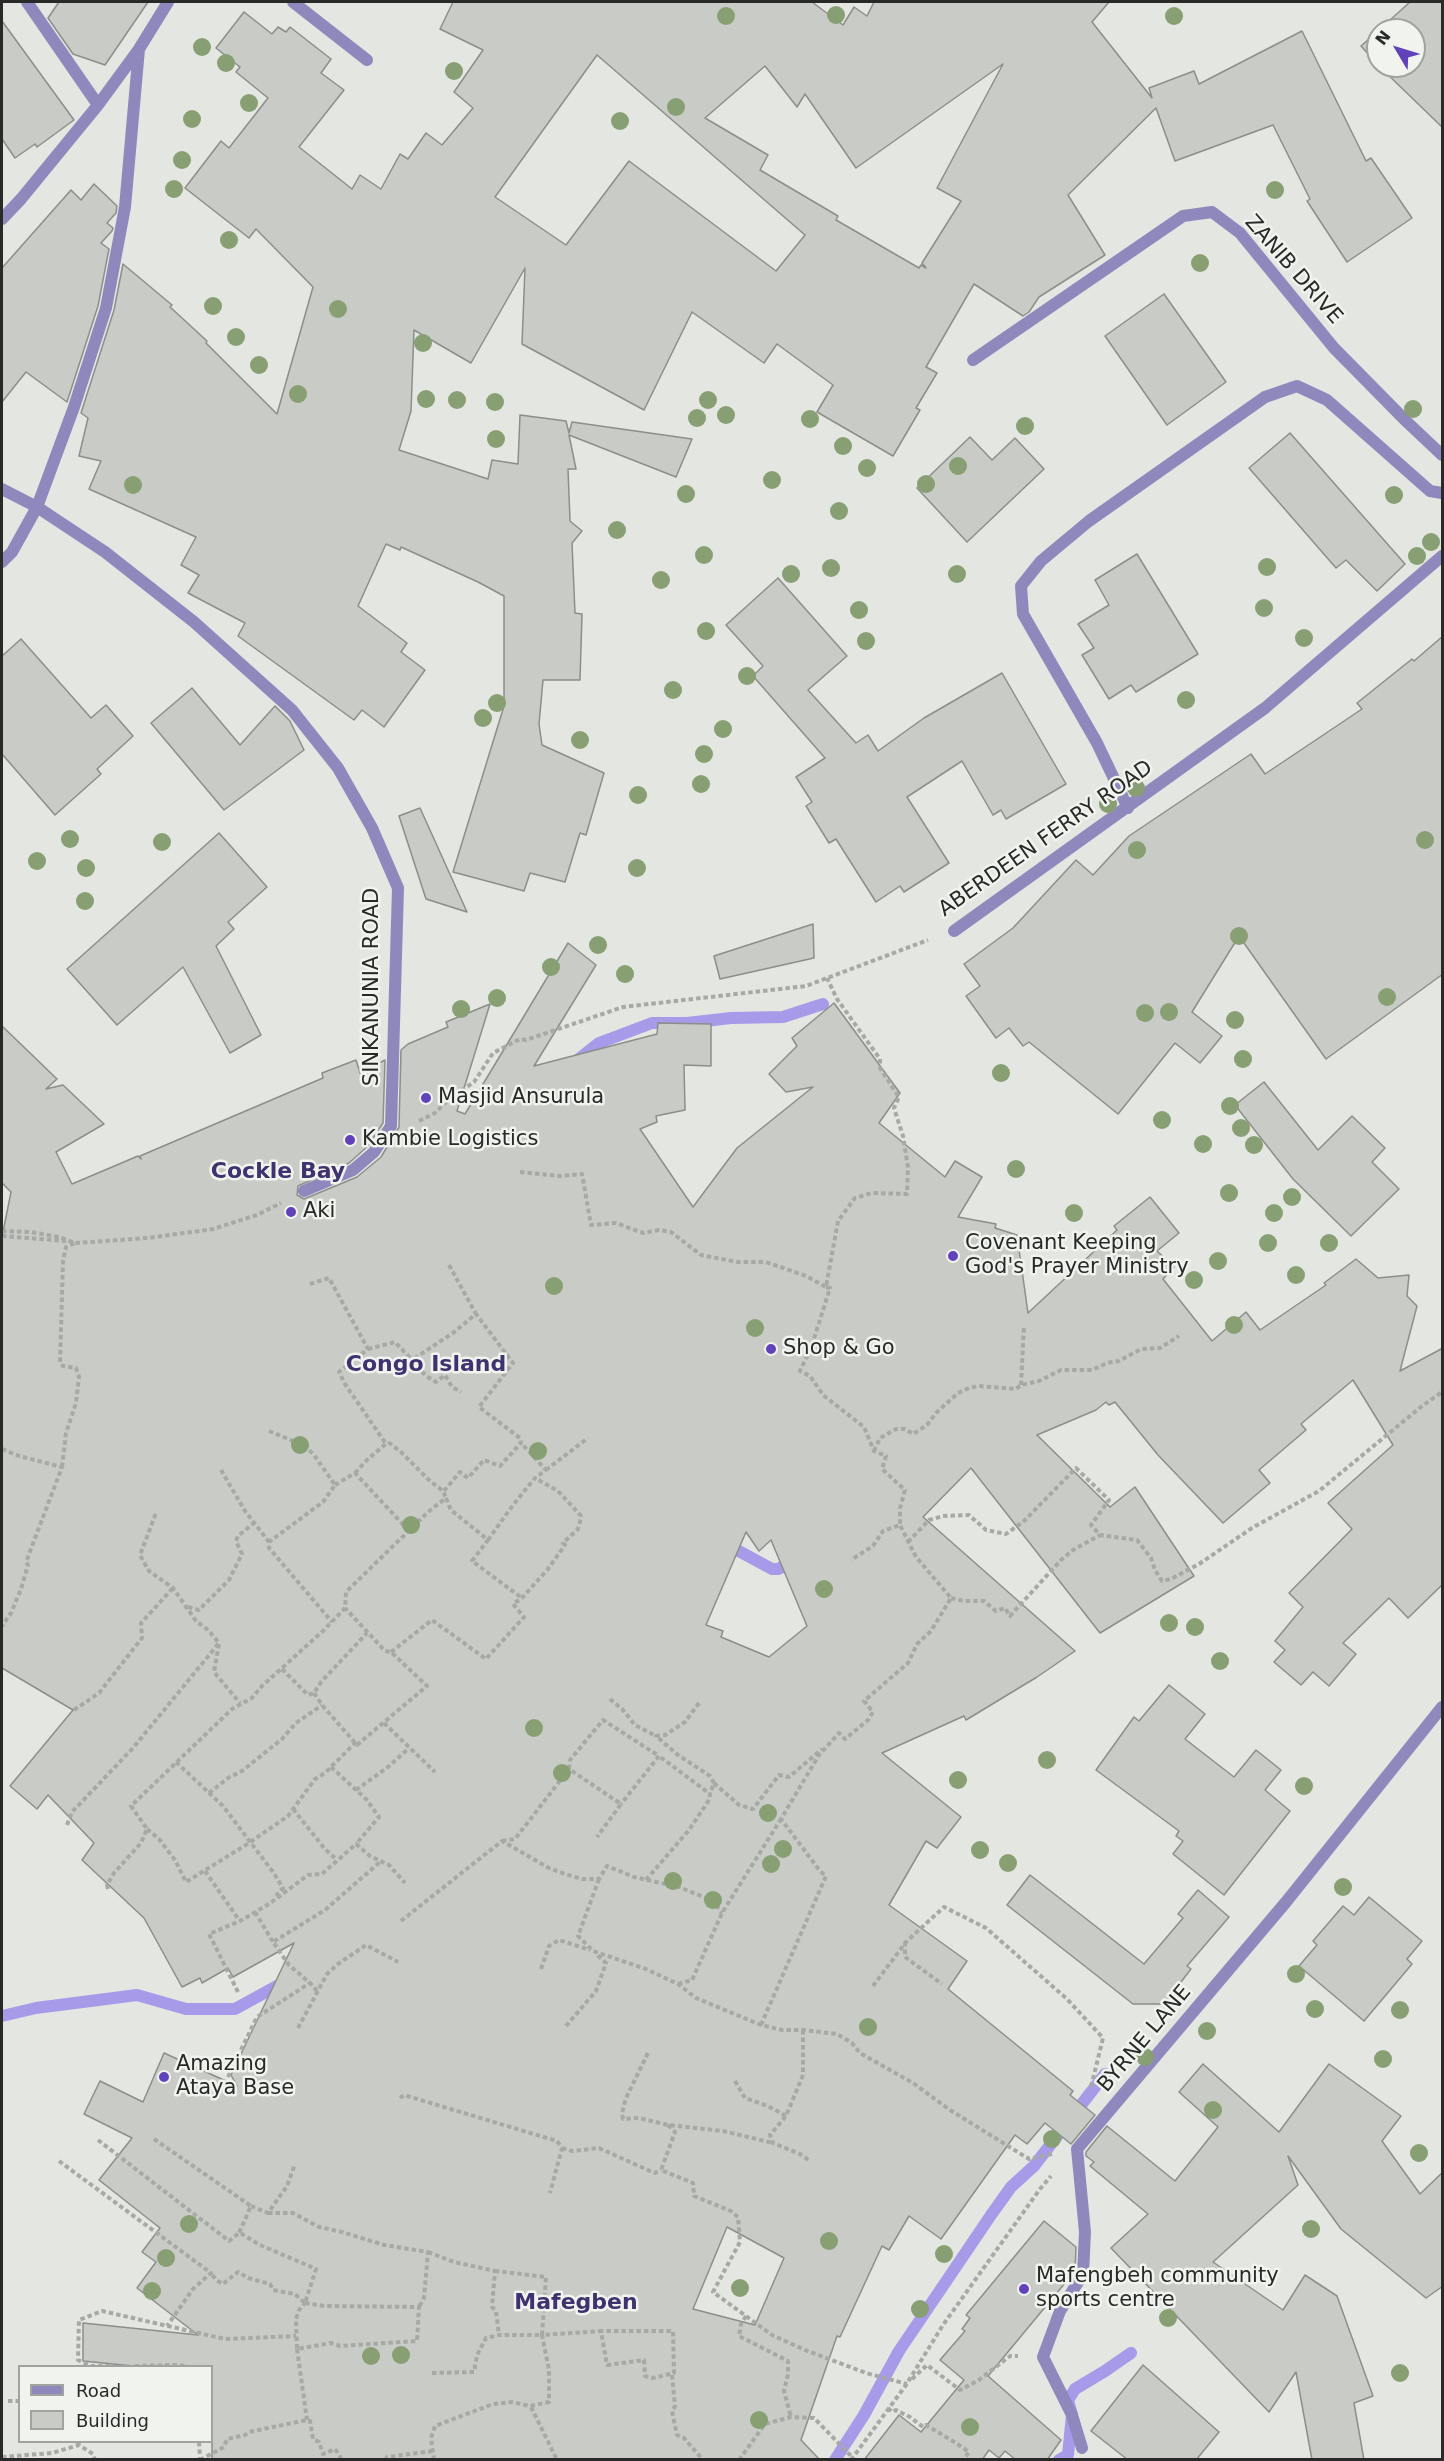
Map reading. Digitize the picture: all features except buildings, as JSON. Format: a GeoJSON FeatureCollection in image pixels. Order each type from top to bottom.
{"type":"FeatureCollection","features":[{"type":"Feature","properties":{"kind":"street"},"geometry":{"type":"LineString","coordinates":[[27,2],[98,105]]}},
{"type":"Feature","properties":{"kind":"street"},"geometry":{"type":"LineString","coordinates":[[2,219],[98,105],[168,2]]}},
{"type":"Feature","properties":{"kind":"street"},"geometry":{"type":"LineString","coordinates":[[293,2],[367,60]]}},
{"type":"Feature","properties":{"kind":"street"},"geometry":{"type":"LineString","coordinates":[[2,562],[12,552],[37,507],[74,407],[106,308],[125,207],[138,49]]}},
{"type":"Feature","properties":{"kind":"street","name":"ZANIB DRIVE"},"geometry":{"type":"LineString","coordinates":[[973,360],[1183,216],[1212,212],[1240,233],[1334,348],[1443,455]]}},
{"type":"Feature","properties":{"kind":"street"},"geometry":{"type":"LineString","coordinates":[[1128,808],[1097,743],[1023,614],[1021,586],[1041,561],[1089,521],[1265,397],[1297,386],[1327,400],[1430,490],[1443,493]]}},
{"type":"Feature","properties":{"kind":"street","name":"SINKANUNIA ROAD"},"geometry":{"type":"LineString","coordinates":[[2,489],[37,507],[105,552],[194,622],[292,710],[344,778],[372,828],[398,888],[391,1125]]}},
{"type":"Feature","properties":{"kind":"street","name":"ABERDEEN FERRY ROAD"},"geometry":{"type":"LineString","coordinates":[[954,931],[1265,708],[1443,556]]}},
{"type":"Feature","properties":{"kind":"street"},"geometry":{"type":"LineString","coordinates":[[304,1191],[352,1170],[374,1152],[391,1125]]}},
{"type":"Feature","properties":{"kind":"street","name":"BYRNE LANE"},"geometry":{"type":"LineString","coordinates":[[1077,2149],[1286,1902],[1443,1707]]}},
{"type":"Feature","properties":{"kind":"street"},"geometry":{"type":"LineString","coordinates":[[1077,2149],[1085,2232],[1083,2274],[1060,2311],[1043,2357],[1072,2415],[1082,2448]]}},
{"type":"Feature","properties":{"kind":"path","name":"ABERDEEN FERRY ROAD"},"geometry":{"type":"LineString","coordinates":[[391,1125],[425,1119],[435,1113],[448,1100],[474,1082],[493,1053],[520,1039],[526,1040],[623,1007],[806,986],[954,931]]}},
{"type":"Feature","properties":{"kind":"path"},"geometry":{"type":"LineString","coordinates":[[826,978],[837,999],[880,1059],[880,1068],[899,1098],[894,1108],[903,1136],[908,1167],[907,1194],[872,1193],[855,1198],[838,1221],[826,1287]]}},
{"type":"Feature","properties":{"kind":"path"},"geometry":{"type":"LineString","coordinates":[[520,1172],[560,1176],[582,1174],[591,1225],[616,1223],[643,1233],[659,1230],[670,1232],[701,1256],[736,1262],[766,1262],[806,1276],[830,1288],[812,1348],[800,1371],[810,1376],[823,1395],[864,1427],[874,1451],[886,1456],[882,1468],[905,1490],[900,1508],[900,1525],[916,1557],[951,1598],[964,1601],[984,1601],[996,1611],[1005,1608],[1010,1616],[1061,1560],[1073,1550],[1100,1535],[1137,1540],[1151,1558],[1162,1581],[1171,1579],[1199,1564],[1252,1528],[1319,1491],[1422,1406],[1443,1392]]}},
{"type":"Feature","properties":{"kind":"path"},"geometry":{"type":"LineString","coordinates":[[2,1236],[44,1238],[75,1243],[148,1238],[213,1229],[257,1215],[304,1191]]}},
{"type":"Feature","properties":{"kind":"path"},"geometry":{"type":"LineString","coordinates":[[2,1231],[31,1232],[59,1237],[75,1243]]}},
{"type":"Feature","properties":{"kind":"path"},"geometry":{"type":"LineString","coordinates":[[2,1626],[11,1614],[21,1589],[28,1565],[26,1562],[62,1467],[66,1433],[76,1403],[79,1377],[76,1368],[63,1366],[60,1363],[63,1262],[66,1247],[75,1243]]}},
{"type":"Feature","properties":{"kind":"path"},"geometry":{"type":"LineString","coordinates":[[449,1265],[476,1314],[513,1363],[479,1407],[520,1438],[521,1443],[546,1470]]}},
{"type":"Feature","properties":{"kind":"path"},"geometry":{"type":"LineString","coordinates":[[310,1284],[329,1278],[368,1349]]}},
{"type":"Feature","properties":{"kind":"path"},"geometry":{"type":"LineString","coordinates":[[412,1360],[453,1333],[476,1314]]}},
{"type":"Feature","properties":{"kind":"path"},"geometry":{"type":"LineString","coordinates":[[1021,1385],[1024,1324]]}},
{"type":"Feature","properties":{"kind":"path"},"geometry":{"type":"LineString","coordinates":[[874,1451],[880,1438],[896,1429],[905,1429],[914,1434],[927,1425],[936,1413],[958,1393],[978,1386],[1016,1389],[1061,1370],[1092,1370],[1107,1363],[1119,1361],[1141,1349],[1160,1348],[1179,1336]]}},
{"type":"Feature","properties":{"kind":"path"},"geometry":{"type":"LineString","coordinates":[[461,1392],[452,1387],[445,1375],[436,1382],[426,1376],[395,1342],[368,1349],[339,1372],[384,1441],[388,1442],[443,1491],[452,1510],[488,1540]]}},
{"type":"Feature","properties":{"kind":"path"},"geometry":{"type":"LineString","coordinates":[[269,1431],[305,1446],[335,1485]]}},
{"type":"Feature","properties":{"kind":"path"},"geometry":{"type":"LineString","coordinates":[[522,1598],[472,1561],[535,1478],[588,1438]]}},
{"type":"Feature","properties":{"kind":"path"},"geometry":{"type":"LineString","coordinates":[[332,1622],[268,1548],[269,1542],[323,1502],[335,1485],[355,1473],[388,1442]]}},
{"type":"Feature","properties":{"kind":"path"},"geometry":{"type":"LineString","coordinates":[[443,1491],[460,1472],[468,1478],[484,1460],[500,1466],[521,1443]]}},
{"type":"Feature","properties":{"kind":"path"},"geometry":{"type":"LineString","coordinates":[[2,1449],[62,1467]]}},
{"type":"Feature","properties":{"kind":"path"},"geometry":{"type":"LineString","coordinates":[[908,1542],[929,1520],[944,1516],[969,1515],[986,1530],[1005,1534],[1024,1521],[1076,1468],[1109,1500],[1091,1525],[1100,1535]]}},
{"type":"Feature","properties":{"kind":"path"},"geometry":{"type":"LineString","coordinates":[[221,1470],[269,1542]]}},
{"type":"Feature","properties":{"kind":"path"},"geometry":{"type":"LineString","coordinates":[[355,1473],[409,1531]]}},
{"type":"Feature","properties":{"kind":"path"},"geometry":{"type":"LineString","coordinates":[[391,1652],[432,1620],[486,1659],[524,1617],[513,1604],[522,1598],[548,1569],[565,1545],[563,1543],[578,1529],[581,1516],[558,1491],[535,1478]]}},
{"type":"Feature","properties":{"kind":"path"},"geometry":{"type":"LineString","coordinates":[[356,1742],[331,1767],[315,1779],[288,1816],[186,1882],[170,1853],[147,1829],[131,1806],[240,1703],[252,1698],[332,1622],[345,1608],[346,1592],[446,1498]]}},
{"type":"Feature","properties":{"kind":"path"},"geometry":{"type":"LineString","coordinates":[[156,1513],[140,1555],[149,1571],[173,1588],[196,1621],[219,1643]]}},
{"type":"Feature","properties":{"kind":"path"},"geometry":{"type":"LineString","coordinates":[[187,1607],[199,1610],[229,1580],[242,1554],[236,1541],[238,1536],[254,1522]]}},
{"type":"Feature","properties":{"kind":"path"},"geometry":{"type":"LineString","coordinates":[[850,1560],[873,1546],[883,1531],[900,1525]]}},
{"type":"Feature","properties":{"kind":"path"},"geometry":{"type":"LineString","coordinates":[[74,1710],[99,1693],[142,1638],[141,1623],[173,1588]]}},
{"type":"Feature","properties":{"kind":"path"},"geometry":{"type":"LineString","coordinates":[[839,1733],[845,1739],[868,1720],[873,1712],[864,1701],[908,1663],[916,1644],[931,1631],[951,1598]]}},
{"type":"Feature","properties":{"kind":"path"},"geometry":{"type":"LineString","coordinates":[[314,1693],[357,1745],[427,1686],[391,1652],[385,1651],[345,1608]]}},
{"type":"Feature","properties":{"kind":"path"},"geometry":{"type":"LineString","coordinates":[[314,1693],[321,1682],[367,1633]]}},
{"type":"Feature","properties":{"kind":"path"},"geometry":{"type":"LineString","coordinates":[[219,1643],[214,1672],[240,1703]]}},
{"type":"Feature","properties":{"kind":"path"},"geometry":{"type":"LineString","coordinates":[[67,1825],[72,1812],[133,1748],[219,1643]]}},
{"type":"Feature","properties":{"kind":"path"},"geometry":{"type":"LineString","coordinates":[[282,1669],[308,1695],[314,1693]]}},
{"type":"Feature","properties":{"kind":"path"},"geometry":{"type":"LineString","coordinates":[[610,1699],[635,1725],[656,1736],[678,1755],[710,1776],[714,1784],[739,1804],[753,1809],[779,1775],[789,1777],[839,1733]]}},
{"type":"Feature","properties":{"kind":"path"},"geometry":{"type":"LineString","coordinates":[[656,1736],[665,1735],[686,1722],[699,1703]]}},
{"type":"Feature","properties":{"kind":"path"},"geometry":{"type":"LineString","coordinates":[[209,1793],[228,1778],[242,1771],[282,1739],[296,1723],[322,1705]]}},
{"type":"Feature","properties":{"kind":"path"},"geometry":{"type":"LineString","coordinates":[[401,1921],[502,1841],[515,1839],[569,1769],[570,1760],[603,1720],[659,1756],[711,1794]]}},
{"type":"Feature","properties":{"kind":"path"},"geometry":{"type":"LineString","coordinates":[[384,1723],[435,1772]]}},
{"type":"Feature","properties":{"kind":"path"},"geometry":{"type":"LineString","coordinates":[[678,1984],[692,1980],[722,1913],[819,1755],[839,1733]]}},
{"type":"Feature","properties":{"kind":"path"},"geometry":{"type":"LineString","coordinates":[[356,1790],[388,1767],[409,1748]]}},
{"type":"Feature","properties":{"kind":"path"},"geometry":{"type":"LineString","coordinates":[[597,1837],[659,1756]]}},
{"type":"Feature","properties":{"kind":"path"},"geometry":{"type":"LineString","coordinates":[[176,1762],[223,1806],[273,1872],[283,1888],[273,1900]]}},
{"type":"Feature","properties":{"kind":"path"},"geometry":{"type":"LineString","coordinates":[[238,1992],[209,1934],[255,1912],[308,1875],[322,1874],[356,1844],[379,1817],[366,1799],[331,1767]]}},
{"type":"Feature","properties":{"kind":"path"},"geometry":{"type":"LineString","coordinates":[[569,1769],[621,1804]]}},
{"type":"Feature","properties":{"kind":"path"},"geometry":{"type":"LineString","coordinates":[[646,1880],[689,1830],[709,1800],[714,1784]]}},
{"type":"Feature","properties":{"kind":"path"},"geometry":{"type":"LineString","coordinates":[[292,1809],[325,1849],[338,1860]]}},
{"type":"Feature","properties":{"kind":"path"},"geometry":{"type":"LineString","coordinates":[[761,2025],[826,1875],[820,1871],[781,1819]]}},
{"type":"Feature","properties":{"kind":"path"},"geometry":{"type":"LineString","coordinates":[[108,1889],[107,1885],[114,1873],[141,1843],[147,1829]]}},
{"type":"Feature","properties":{"kind":"path"},"geometry":{"type":"LineString","coordinates":[[502,1841],[549,1868],[582,1879],[599,1879]]}},
{"type":"Feature","properties":{"kind":"path"},"geometry":{"type":"LineString","coordinates":[[356,1844],[380,1862],[389,1865],[405,1883]]}},
{"type":"Feature","properties":{"kind":"path"},"geometry":{"type":"LineString","coordinates":[[273,1942],[326,1910],[380,1862]]}},
{"type":"Feature","properties":{"kind":"path"},"geometry":{"type":"LineString","coordinates":[[566,2026],[596,1991],[606,1963],[578,1936],[599,1879],[607,1866],[646,1880],[679,1887],[713,1901],[722,1913]]}},
{"type":"Feature","properties":{"kind":"path"},"geometry":{"type":"LineString","coordinates":[[205,1871],[239,1920]]}},
{"type":"Feature","properties":{"kind":"path"},"geometry":{"type":"LineString","coordinates":[[873,1986],[906,1942],[944,1907],[986,1928],[1067,1999],[1103,2038],[1090,2094]]}},
{"type":"Feature","properties":{"kind":"path"},"geometry":{"type":"LineString","coordinates":[[255,1912],[289,1965],[317,1991]]}},
{"type":"Feature","properties":{"kind":"path"},"geometry":{"type":"LineString","coordinates":[[541,1969],[549,1946],[559,1940],[593,1951],[646,1969],[678,1984],[696,1998],[761,2025],[782,2030],[837,2034],[852,2043],[860,2053],[912,2083],[1029,2159],[1077,2149]]}},
{"type":"Feature","properties":{"kind":"path"},"geometry":{"type":"LineString","coordinates":[[906,1942],[904,1957],[942,1984]]}},
{"type":"Feature","properties":{"kind":"path"},"geometry":{"type":"LineString","coordinates":[[298,2028],[327,1974],[366,1944],[398,1962]]}},
{"type":"Feature","properties":{"kind":"path"},"geometry":{"type":"LineString","coordinates":[[228,2077],[257,2017],[310,1983]]}},
{"type":"Feature","properties":{"kind":"path"},"geometry":{"type":"LineString","coordinates":[[773,2143],[771,2135],[786,2116],[803,2074],[803,2030]]}},
{"type":"Feature","properties":{"kind":"path"},"geometry":{"type":"LineString","coordinates":[[648,2053],[631,2087],[622,2113],[623,2118],[639,2118],[668,2125],[723,2131],[773,2143],[800,2154],[810,2161]]}},
{"type":"Feature","properties":{"kind":"path"},"geometry":{"type":"LineString","coordinates":[[735,2081],[745,2098],[768,2106],[786,2116]]}},
{"type":"Feature","properties":{"kind":"path"},"geometry":{"type":"LineString","coordinates":[[400,2098],[404,2095],[491,2120],[557,2141],[562,2148],[572,2151],[599,2148],[654,2173],[660,2170],[675,2132],[668,2125]]}},
{"type":"Feature","properties":{"kind":"path"},"geometry":{"type":"LineString","coordinates":[[154,2139],[251,2206],[268,2213],[293,2213],[319,2228],[342,2232],[384,2245],[428,2252],[454,2262],[495,2271],[546,2277],[542,2335],[549,2370],[550,2400],[530,2406],[512,2402],[493,2404],[435,2426],[430,2438],[434,2460]]}},
{"type":"Feature","properties":{"kind":"path"},"geometry":{"type":"LineString","coordinates":[[98,2140],[229,2241],[239,2233],[251,2206]]}},
{"type":"Feature","properties":{"kind":"path"},"geometry":{"type":"LineString","coordinates":[[550,2193],[562,2148]]}},
{"type":"Feature","properties":{"kind":"path"},"geometry":{"type":"LineString","coordinates":[[739,2460],[765,2424],[791,2417],[814,2418],[851,2458],[906,2385],[943,2325],[1040,2189],[1077,2149]]}},
{"type":"Feature","properties":{"kind":"path"},"geometry":{"type":"LineString","coordinates":[[59,2161],[223,2284],[238,2272],[248,2278],[270,2284],[273,2290],[295,2294],[305,2303],[324,2306],[419,2307]]}},
{"type":"Feature","properties":{"kind":"path"},"geometry":{"type":"LineString","coordinates":[[268,2213],[287,2186],[295,2164]]}},
{"type":"Feature","properties":{"kind":"path"},"geometry":{"type":"LineString","coordinates":[[660,2170],[693,2183],[694,2196],[731,2211],[738,2217],[740,2242],[713,2292],[772,2335],[805,2350],[906,2385]]}},
{"type":"Feature","properties":{"kind":"path"},"geometry":{"type":"LineString","coordinates":[[239,2233],[260,2245],[316,2269],[305,2303],[296,2319],[297,2349],[307,2420],[310,2421],[314,2439],[320,2442],[322,2454],[335,2449],[342,2460]]}},
{"type":"Feature","properties":{"kind":"path"},"geometry":{"type":"LineString","coordinates":[[297,2349],[331,2343],[340,2346],[417,2341],[419,2307],[424,2298],[428,2252]]}},
{"type":"Feature","properties":{"kind":"path"},"geometry":{"type":"LineString","coordinates":[[495,2271],[492,2307],[496,2311],[499,2335]]}},
{"type":"Feature","properties":{"kind":"path"},"geometry":{"type":"LineString","coordinates":[[167,2326],[193,2289],[211,2273]]}},
{"type":"Feature","properties":{"kind":"path"},"geometry":{"type":"LineString","coordinates":[[89,2365],[78,2360],[79,2320],[102,2311],[225,2339],[296,2336]]}},
{"type":"Feature","properties":{"kind":"path"},"geometry":{"type":"LineString","coordinates":[[746,2316],[741,2324],[739,2336],[788,2361],[784,2391],[791,2417]]}},
{"type":"Feature","properties":{"kind":"path"},"geometry":{"type":"LineString","coordinates":[[601,2331],[607,2365],[644,2360],[645,2376],[653,2378],[672,2375]]}},
{"type":"Feature","properties":{"kind":"path"},"geometry":{"type":"LineString","coordinates":[[432,2373],[474,2372],[477,2355],[486,2338],[499,2335],[673,2331],[675,2345],[672,2375],[675,2406],[672,2411],[677,2435],[684,2438],[703,2460]]}},
{"type":"Feature","properties":{"kind":"path"},"geometry":{"type":"LineString","coordinates":[[906,2385],[927,2364],[960,2390],[979,2380],[1010,2356],[1043,2357]]}},
{"type":"Feature","properties":{"kind":"path"},"geometry":{"type":"LineString","coordinates":[[8,2401],[18,2401]]}},
{"type":"Feature","properties":{"kind":"path"},"geometry":{"type":"LineString","coordinates":[[530,2406],[557,2460]]}},
{"type":"Feature","properties":{"kind":"path"},"geometry":{"type":"LineString","coordinates":[[888,2408],[892,2412],[896,2410],[910,2417],[923,2427],[926,2425],[969,2452],[963,2460]]}},
{"type":"Feature","properties":{"kind":"path"},"geometry":{"type":"LineString","coordinates":[[199,2443],[200,2460],[224,2447],[226,2439],[307,2420]]}},
{"type":"Feature","properties":{"kind":"path"},"geometry":{"type":"LineString","coordinates":[[2,2457],[52,2453],[79,2443],[93,2454],[95,2460]]}},
{"type":"Feature","properties":{"kind":"path"},"geometry":{"type":"LineString","coordinates":[[385,2460],[387,2457],[434,2451]]}},
{"type":"Feature","properties":{"kind":"waterway"},"geometry":{"type":"LineString","coordinates":[[575,1062],[599,1043],[652,1023],[783,1017],[823,1004]]}},
{"type":"Feature","properties":{"kind":"waterway"},"geometry":{"type":"LineString","coordinates":[[724,1543],[772,1569],[778,1569],[795,1561]]}},
{"type":"Feature","properties":{"kind":"waterway"},"geometry":{"type":"LineString","coordinates":[[2,2016],[36,2008],[137,1995],[186,2009],[235,2009],[286,1981]]}},
{"type":"Feature","properties":{"kind":"waterway"},"geometry":{"type":"LineString","coordinates":[[835,2460],[864,2415],[899,2351],[991,2215],[1011,2187],[1034,2166],[1105,2074]]}},
{"type":"Feature","properties":{"kind":"waterway"},"geometry":{"type":"LineString","coordinates":[[1059,2460],[1068,2455],[1072,2415],[1068,2400],[1075,2389],[1131,2353]]}},
{"type":"Feature","properties":{"kind":"place","name":"Masjid Ansurula"},"geometry":{"type":"Point","coordinates":[426,1098]}},
{"type":"Feature","properties":{"kind":"place","name":"Kambie Logistics"},"geometry":{"type":"Point","coordinates":[350,1140]}},
{"type":"Feature","properties":{"kind":"place","name":"Aki"},"geometry":{"type":"Point","coordinates":[291,1212]}},
{"type":"Feature","properties":{"kind":"place","name":"Covenant Keeping God's Prayer Ministry"},"geometry":{"type":"Point","coordinates":[953,1256]}},
{"type":"Feature","properties":{"kind":"place","name":"Shop & Go"},"geometry":{"type":"Point","coordinates":[771,1349]}},
{"type":"Feature","properties":{"kind":"place","name":"Amazing Ataya Base"},"geometry":{"type":"Point","coordinates":[164,2077]}},
{"type":"Feature","properties":{"kind":"place","name":"Mafengbeh community sports centre"},"geometry":{"type":"Point","coordinates":[1024,2289]}},
{"type":"Feature","properties":{"kind":"district","name":"Cockle Bay"},"geometry":{"type":"Point","coordinates":[278,1172]}},
{"type":"Feature","properties":{"kind":"district","name":"Congo Island"},"geometry":{"type":"Point","coordinates":[426,1365]}},
{"type":"Feature","properties":{"kind":"district","name":"Mafegben"},"geometry":{"type":"Point","coordinates":[576,2303]}}]}
